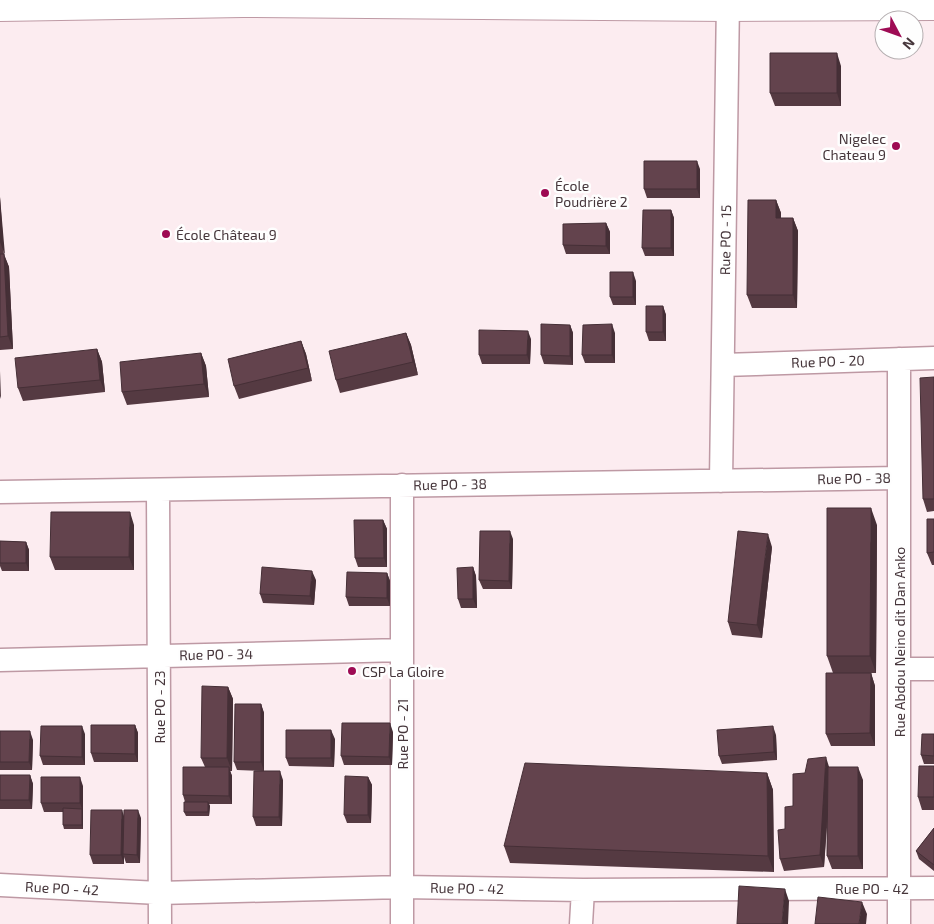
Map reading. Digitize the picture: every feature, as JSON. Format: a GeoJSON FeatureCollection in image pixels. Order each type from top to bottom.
{"type":"FeatureCollection","features":[{"type":"Feature","properties":{"kind":"street"},"geometry":{"type":"LineString","coordinates":[[0,7],[241,2],[544,2],[934,6]]}},
{"type":"Feature","properties":{"kind":"street","name":"Rue PO - 15"},"geometry":{"type":"LineString","coordinates":[[721,480],[728,4]]}},
{"type":"Feature","properties":{"kind":"street","name":"Rue PO - 20"},"geometry":{"type":"LineString","coordinates":[[723,365],[934,358]]}},
{"type":"Feature","properties":{"kind":"street","name":"Rue Abdou Neino dit Dan Anko"},"geometry":{"type":"LineString","coordinates":[[899,359],[899,924]]}},
{"type":"Feature","properties":{"kind":"street","name":"Rue PO - 38"},"geometry":{"type":"LineString","coordinates":[[0,492],[899,478]]}},
{"type":"Feature","properties":{"kind":"street","name":"Rue PO - 21"},"geometry":{"type":"LineString","coordinates":[[402,485],[402,924]]}},
{"type":"Feature","properties":{"kind":"street","name":"Rue PO - 23"},"geometry":{"type":"LineString","coordinates":[[158,490],[160,924]]}},
{"type":"Feature","properties":{"kind":"street","name":"Rue PO - 34"},"geometry":{"type":"LineString","coordinates":[[0,660],[402,650]]}},
{"type":"Feature","properties":{"kind":"street"},"geometry":{"type":"LineString","coordinates":[[899,669],[934,669]]}},
{"type":"Feature","properties":{"kind":"street","name":"Rue PO - 42"},"geometry":{"type":"LineString","coordinates":[[0,885],[160,893],[402,887],[583,890],[934,888]]}},
{"type":"Feature","properties":{"kind":"street"},"geometry":{"type":"LineString","coordinates":[[581,924],[583,890]]}},
{"type":"Feature","properties":{"kind":"building"},"geometry":{"type":"Polygon","coordinates":[[[770,53],[837,53],[837,93],[770,93],[770,53]]]}},
{"type":"Feature","properties":{"kind":"building"},"geometry":{"type":"Polygon","coordinates":[[[644,161],[697,161],[697,189],[644,189],[644,161]]]}},
{"type":"Feature","properties":{"kind":"building"},"geometry":{"type":"Polygon","coordinates":[[[748,200],[776,200],[776,218],[793,218],[793,295],[747,295],[748,200]]]}},
{"type":"Feature","properties":{"kind":"building"},"geometry":{"type":"Polygon","coordinates":[[[643,210],[671,210],[671,248],[642,248],[643,210]]]}},
{"type":"Feature","properties":{"kind":"building"},"geometry":{"type":"Polygon","coordinates":[[[606,223],[606,246],[563,245],[563,224],[606,223]]]}},
{"type":"Feature","properties":{"kind":"building"},"geometry":{"type":"Polygon","coordinates":[[[0,254],[4,254],[8,336],[0,337],[0,254]]]}},
{"type":"Feature","properties":{"kind":"building"},"geometry":{"type":"Polygon","coordinates":[[[610,272],[633,272],[633,297],[610,297],[610,272]]]}},
{"type":"Feature","properties":{"kind":"building"},"geometry":{"type":"Polygon","coordinates":[[[646,306],[663,306],[663,332],[646,332],[646,306]]]}},
{"type":"Feature","properties":{"kind":"building"},"geometry":{"type":"Polygon","coordinates":[[[541,324],[570,325],[570,356],[541,355],[541,324]]]}},
{"type":"Feature","properties":{"kind":"building"},"geometry":{"type":"Polygon","coordinates":[[[612,324],[612,355],[582,355],[583,325],[612,324]]]}},
{"type":"Feature","properties":{"kind":"building"},"geometry":{"type":"Polygon","coordinates":[[[479,330],[528,331],[527,355],[479,355],[479,330]]]}},
{"type":"Feature","properties":{"kind":"building"},"geometry":{"type":"Polygon","coordinates":[[[406,333],[413,362],[336,380],[329,351],[406,333]]]}},
{"type":"Feature","properties":{"kind":"building"},"geometry":{"type":"Polygon","coordinates":[[[301,341],[308,368],[234,386],[228,359],[301,341]]]}},
{"type":"Feature","properties":{"kind":"building"},"geometry":{"type":"Polygon","coordinates":[[[97,349],[100,380],[18,388],[15,358],[97,349]]]}},
{"type":"Feature","properties":{"kind":"building"},"geometry":{"type":"Polygon","coordinates":[[[201,353],[204,384],[122,392],[120,362],[201,353]]]}},
{"type":"Feature","properties":{"kind":"building"},"geometry":{"type":"Polygon","coordinates":[[[934,377],[934,499],[923,499],[920,378],[934,377]]]}},
{"type":"Feature","properties":{"kind":"building"},"geometry":{"type":"Polygon","coordinates":[[[827,508],[871,508],[870,656],[827,656],[827,508]]]}},
{"type":"Feature","properties":{"kind":"building"},"geometry":{"type":"Polygon","coordinates":[[[51,512],[130,512],[129,557],[50,557],[51,512]]]}},
{"type":"Feature","properties":{"kind":"building"},"geometry":{"type":"Polygon","coordinates":[[[927,519],[934,519],[934,552],[927,553],[927,519]]]}},
{"type":"Feature","properties":{"kind":"building"},"geometry":{"type":"Polygon","coordinates":[[[354,520],[383,520],[384,558],[355,558],[354,520]]]}},
{"type":"Feature","properties":{"kind":"building"},"geometry":{"type":"Polygon","coordinates":[[[480,531],[510,531],[509,581],[479,580],[480,531]]]}},
{"type":"Feature","properties":{"kind":"building"},"geometry":{"type":"Polygon","coordinates":[[[738,531],[768,534],[757,625],[728,622],[738,531]]]}},
{"type":"Feature","properties":{"kind":"building"},"geometry":{"type":"Polygon","coordinates":[[[0,541],[26,542],[26,563],[0,563],[0,541]]]}},
{"type":"Feature","properties":{"kind":"building"},"geometry":{"type":"Polygon","coordinates":[[[262,567],[312,571],[310,596],[260,594],[262,567]]]}},
{"type":"Feature","properties":{"kind":"building"},"geometry":{"type":"Polygon","coordinates":[[[473,567],[473,599],[458,599],[457,568],[473,567]]]}},
{"type":"Feature","properties":{"kind":"building"},"geometry":{"type":"Polygon","coordinates":[[[347,572],[387,573],[387,598],[346,597],[347,572]]]}},
{"type":"Feature","properties":{"kind":"building"},"geometry":{"type":"Polygon","coordinates":[[[826,673],[871,673],[870,733],[826,734],[826,673]]]}},
{"type":"Feature","properties":{"kind":"building"},"geometry":{"type":"Polygon","coordinates":[[[202,686],[228,687],[227,758],[201,758],[202,686]]]}},
{"type":"Feature","properties":{"kind":"building"},"geometry":{"type":"Polygon","coordinates":[[[235,704],[261,704],[261,762],[234,762],[235,704]]]}},
{"type":"Feature","properties":{"kind":"building"},"geometry":{"type":"Polygon","coordinates":[[[342,723],[390,723],[389,757],[341,756],[342,723]]]}},
{"type":"Feature","properties":{"kind":"building"},"geometry":{"type":"Polygon","coordinates":[[[91,725],[135,725],[135,754],[91,753],[91,725]]]}},
{"type":"Feature","properties":{"kind":"building"},"geometry":{"type":"Polygon","coordinates":[[[41,726],[82,726],[82,757],[40,756],[41,726]]]}},
{"type":"Feature","properties":{"kind":"building"},"geometry":{"type":"Polygon","coordinates":[[[773,726],[774,752],[719,756],[717,730],[773,726]]]}},
{"type":"Feature","properties":{"kind":"building"},"geometry":{"type":"Polygon","coordinates":[[[286,730],[331,730],[331,758],[286,758],[286,730]]]}},
{"type":"Feature","properties":{"kind":"building"},"geometry":{"type":"Polygon","coordinates":[[[0,731],[30,731],[29,762],[0,762],[0,731]]]}},
{"type":"Feature","properties":{"kind":"building"},"geometry":{"type":"Polygon","coordinates":[[[922,734],[934,734],[934,756],[921,755],[922,734]]]}},
{"type":"Feature","properties":{"kind":"building"},"geometry":{"type":"Polygon","coordinates":[[[826,757],[820,855],[780,859],[778,830],[785,829],[785,807],[793,806],[793,774],[805,773],[808,759],[826,757]]]}},
{"type":"Feature","properties":{"kind":"building"},"geometry":{"type":"Polygon","coordinates":[[[525,763],[767,773],[768,856],[504,846],[525,763]]]}},
{"type":"Feature","properties":{"kind":"building"},"geometry":{"type":"Polygon","coordinates":[[[919,766],[934,766],[934,797],[918,797],[919,766]]]}},
{"type":"Feature","properties":{"kind":"building"},"geometry":{"type":"Polygon","coordinates":[[[183,767],[229,767],[229,796],[183,795],[183,767]]]}},
{"type":"Feature","properties":{"kind":"building"},"geometry":{"type":"Polygon","coordinates":[[[828,767],[858,767],[858,856],[827,856],[828,767]]]}},
{"type":"Feature","properties":{"kind":"building"},"geometry":{"type":"Polygon","coordinates":[[[254,771],[280,771],[279,817],[253,817],[254,771]]]}},
{"type":"Feature","properties":{"kind":"building"},"geometry":{"type":"Polygon","coordinates":[[[0,775],[30,775],[29,800],[0,800],[0,775]]]}},
{"type":"Feature","properties":{"kind":"building"},"geometry":{"type":"Polygon","coordinates":[[[345,776],[368,777],[368,815],[344,815],[345,776]]]}},
{"type":"Feature","properties":{"kind":"building"},"geometry":{"type":"Polygon","coordinates":[[[41,777],[80,777],[80,803],[41,803],[41,777]]]}},
{"type":"Feature","properties":{"kind":"building"},"geometry":{"type":"Polygon","coordinates":[[[184,802],[208,802],[208,812],[184,812],[184,802]]]}},
{"type":"Feature","properties":{"kind":"building"},"geometry":{"type":"Polygon","coordinates":[[[63,808],[82,809],[82,825],[63,825],[63,808]]]}},
{"type":"Feature","properties":{"kind":"building"},"geometry":{"type":"Polygon","coordinates":[[[91,810],[122,810],[121,855],[90,855],[91,810]]]}},
{"type":"Feature","properties":{"kind":"building"},"geometry":{"type":"Polygon","coordinates":[[[124,810],[138,810],[137,855],[123,854],[124,810]]]}},
{"type":"Feature","properties":{"kind":"building"},"geometry":{"type":"Polygon","coordinates":[[[934,828],[934,865],[916,851],[934,828]]]}},
{"type":"Feature","properties":{"kind":"building"},"geometry":{"type":"Polygon","coordinates":[[[739,886],[785,889],[782,924],[737,924],[739,886]]]}},
{"type":"Feature","properties":{"kind":"building"},"geometry":{"type":"Polygon","coordinates":[[[818,897],[862,902],[859,924],[815,924],[818,897]]]}},
{"type":"Feature","properties":{"kind":"place","name":"Nigelec Chateau 9"},"geometry":{"type":"Point","coordinates":[896,146]}},
{"type":"Feature","properties":{"kind":"place","name":"École Poudrière 2"},"geometry":{"type":"Point","coordinates":[545,193]}},
{"type":"Feature","properties":{"kind":"place","name":"École Château 9"},"geometry":{"type":"Point","coordinates":[166,234]}},
{"type":"Feature","properties":{"kind":"place","name":"CSP La Gloire"},"geometry":{"type":"Point","coordinates":[352,671]}}]}
